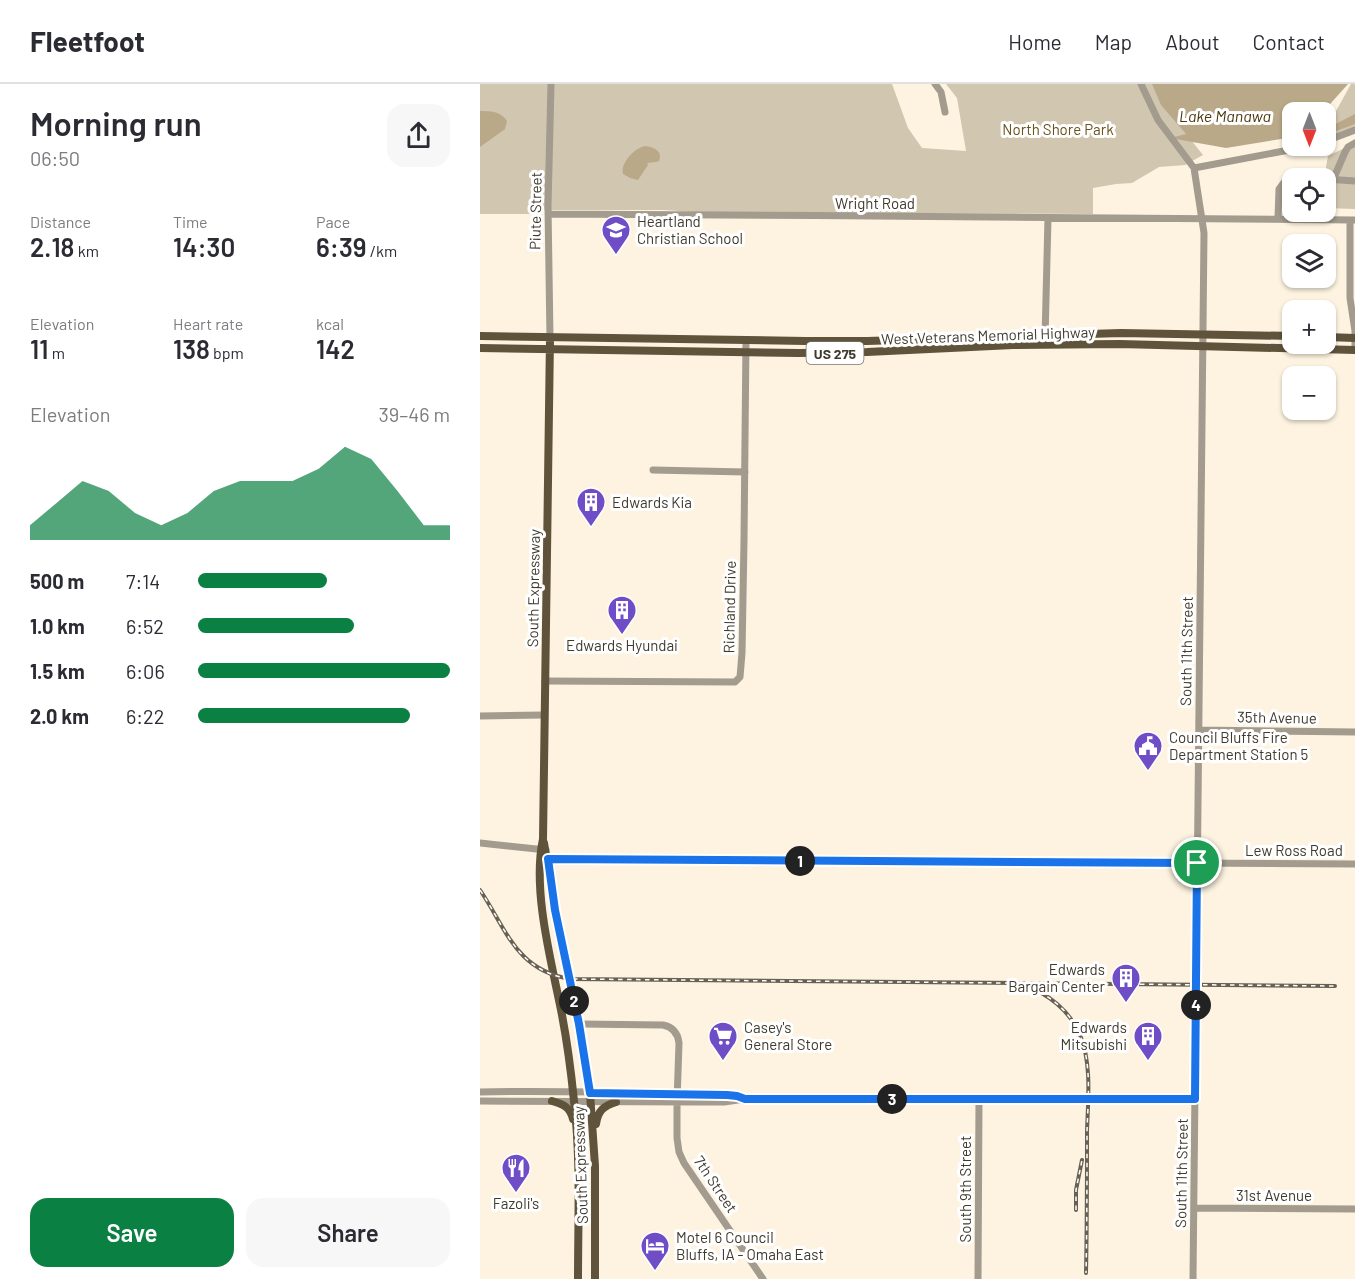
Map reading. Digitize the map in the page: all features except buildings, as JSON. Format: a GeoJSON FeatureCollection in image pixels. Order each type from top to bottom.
{"type":"FeatureCollection","features":[{"type":"Feature","properties":{"kind":"main road","name":"West Veterans Memorial Highway"},"geometry":{"type":"LineString","coordinates":[[550,338],[867,341],[1121,333],[1282,336]]}},
{"type":"Feature","properties":{"kind":"main road","name":"US 275"},"geometry":{"type":"LineString","coordinates":[[480,336],[550,338]]}},
{"type":"Feature","properties":{"kind":"main road"},"geometry":{"type":"LineString","coordinates":[[1336,337],[1355,338]]}},
{"type":"Feature","properties":{"kind":"main road","name":"South Expressway"},"geometry":{"type":"LineString","coordinates":[[550,338],[543,839],[544,854],[579,1024],[590,1097],[596,1210],[595,1279]]}},
{"type":"Feature","properties":{"kind":"main road","name":"West Veterans Memorial Highway"},"geometry":{"type":"LineString","coordinates":[[550,350],[867,352],[1120,344],[1355,350]]}},
{"type":"Feature","properties":{"kind":"main road","name":"US 275"},"geometry":{"type":"LineString","coordinates":[[480,348],[550,350]]}},
{"type":"Feature","properties":{"kind":"main road","name":"South Expressway"},"geometry":{"type":"LineString","coordinates":[[544,854],[540,886],[574,1101],[578,1279]]}},
{"type":"Feature","properties":{"kind":"main road"},"geometry":{"type":"LineString","coordinates":[[552,1101],[569,1109],[576,1130]]}},
{"type":"Feature","properties":{"kind":"main road"},"geometry":{"type":"LineString","coordinates":[[594,1139],[599,1112],[616,1102]]}},
{"type":"Feature","properties":{"kind":"street","name":"Piute Street"},"geometry":{"type":"LineString","coordinates":[[550,338],[548,214],[551,84]]}},
{"type":"Feature","properties":{"kind":"street"},"geometry":{"type":"LineString","coordinates":[[935,84],[941,93],[945,112]]}},
{"type":"Feature","properties":{"kind":"street"},"geometry":{"type":"LineString","coordinates":[[1141,84],[1162,127],[1194,168],[1282,151]]}},
{"type":"Feature","properties":{"kind":"street"},"geometry":{"type":"LineString","coordinates":[[1336,137],[1355,130]]}},
{"type":"Feature","properties":{"kind":"street"},"geometry":{"type":"LineString","coordinates":[[1336,169],[1348,147],[1355,143]]}},
{"type":"Feature","properties":{"kind":"street","name":"South 11th Street"},"geometry":{"type":"LineString","coordinates":[[1193,1279],[1204,256],[1203,218],[1194,168]]}},
{"type":"Feature","properties":{"kind":"street"},"geometry":{"type":"LineString","coordinates":[[1336,180],[1355,181]]}},
{"type":"Feature","properties":{"kind":"street"},"geometry":{"type":"LineString","coordinates":[[1278,218],[1279,189],[1282,185]]}},
{"type":"Feature","properties":{"kind":"street","name":"Wright Road"},"geometry":{"type":"LineString","coordinates":[[548,214],[1352,220]]}},
{"type":"Feature","properties":{"kind":"street"},"geometry":{"type":"LineString","coordinates":[[1045,345],[1047,218]]}},
{"type":"Feature","properties":{"kind":"street"},"geometry":{"type":"LineString","coordinates":[[1352,220],[1350,298],[1355,350]]}},
{"type":"Feature","properties":{"kind":"street","name":"Richland Drive"},"geometry":{"type":"LineString","coordinates":[[544,681],[735,682],[738,680],[742,653],[746,340]]}},
{"type":"Feature","properties":{"kind":"street"},"geometry":{"type":"LineString","coordinates":[[653,470],[745,472]]}},
{"type":"Feature","properties":{"kind":"street"},"geometry":{"type":"LineString","coordinates":[[480,716],[544,715]]}},
{"type":"Feature","properties":{"kind":"street","name":"35th Avenue"},"geometry":{"type":"LineString","coordinates":[[1199,730],[1355,732]]}},
{"type":"Feature","properties":{"kind":"street","name":"Lew Ross Road"},"geometry":{"type":"LineString","coordinates":[[480,843],[544,854],[1355,864]]}},
{"type":"Feature","properties":{"kind":"street","name":"7th Street"},"geometry":{"type":"LineString","coordinates":[[579,1024],[663,1025],[671,1028],[677,1034],[679,1043],[678,1148],[681,1157],[763,1279]]}},
{"type":"Feature","properties":{"kind":"street"},"geometry":{"type":"LineString","coordinates":[[480,1092],[573,1091],[616,1102],[737,1096],[745,1099],[1195,1099]]}},
{"type":"Feature","properties":{"kind":"street"},"geometry":{"type":"LineString","coordinates":[[480,1101],[574,1101],[590,1097],[677,1098]]}},
{"type":"Feature","properties":{"kind":"street","name":"South 9th Street"},"geometry":{"type":"LineString","coordinates":[[978,1279],[979,1099]]}},
{"type":"Feature","properties":{"kind":"street","name":"31st Avenue"},"geometry":{"type":"LineString","coordinates":[[1194,1208],[1355,1209]]}},
{"type":"Feature","properties":{"kind":"green space","name":"North Shore Park"},"geometry":{"type":"Polygon","coordinates":[[[480,84],[892,84],[908,128],[922,148],[966,151],[957,98],[946,84],[1153,84],[1183,130],[1203,155],[1185,165],[1159,167],[1132,183],[1093,188],[1093,214],[538,210],[538,214],[480,214],[480,84]]]}},
{"type":"Feature","properties":{"kind":"green space"},"geometry":{"type":"Polygon","coordinates":[[[1351,84],[1355,84],[1355,130],[1336,135],[1336,111],[1351,84]]]}},
{"type":"Feature","properties":{"kind":"green space"},"geometry":{"type":"Polygon","coordinates":[[[1355,143],[1355,209],[1336,208],[1336,168],[1326,168],[1328,156],[1336,156],[1336,152],[1355,143]]]}},
{"type":"Feature","properties":{"kind":"water","name":"Lake Manawa"},"geometry":{"type":"Polygon","coordinates":[[[1152,84],[1348,84],[1332,102],[1282,102],[1282,139],[1226,148],[1170,138],[1186,134],[1161,105],[1152,84]]]}},
{"type":"Feature","properties":{"kind":"water"},"geometry":{"type":"Polygon","coordinates":[[[480,111],[498,113],[507,121],[505,129],[480,147],[480,111]]]}},
{"type":"Feature","properties":{"kind":"water"},"geometry":{"type":"Polygon","coordinates":[[[1355,114],[1355,124],[1336,131],[1336,124],[1355,114]]]}},
{"type":"Feature","properties":{"kind":"water"},"geometry":{"type":"Polygon","coordinates":[[[645,146],[657,150],[660,155],[659,161],[647,163],[648,165],[638,180],[623,174],[629,157],[636,150],[645,146]]]}},
{"type":"Feature","properties":{"kind":"railway"},"geometry":{"type":"LineString","coordinates":[[480,890],[506,933],[525,957],[537,967],[570,979],[1335,986]]}},
{"type":"Feature","properties":{"kind":"railway"},"geometry":{"type":"LineString","coordinates":[[1023,985],[1057,1004],[1076,1026],[1084,1046],[1088,1082],[1086,1273]]}},
{"type":"Feature","properties":{"kind":"railway"},"geometry":{"type":"LineString","coordinates":[[1076,1210],[1076,1190],[1082,1160]]}},
{"type":"Feature","properties":{"kind":"place","name":"Heartland Christian School"},"geometry":{"type":"Point","coordinates":[616,256]}},
{"type":"Feature","properties":{"kind":"place","name":"Edwards Kia"},"geometry":{"type":"Point","coordinates":[591,528]}},
{"type":"Feature","properties":{"kind":"place","name":"Edwards Hyundai"},"geometry":{"type":"Point","coordinates":[622,636]}},
{"type":"Feature","properties":{"kind":"place","name":"Council Bluffs Fire Department Station 5"},"geometry":{"type":"Point","coordinates":[1148,772]}},
{"type":"Feature","properties":{"kind":"place","name":"Edwards Bargain Center"},"geometry":{"type":"Point","coordinates":[1126,1004]}},
{"type":"Feature","properties":{"kind":"place","name":"Casey's General Store"},"geometry":{"type":"Point","coordinates":[723,1062]}},
{"type":"Feature","properties":{"kind":"place","name":"Edwards Mitsubishi"},"geometry":{"type":"Point","coordinates":[1148,1062]}},
{"type":"Feature","properties":{"kind":"place","name":"Fazoli's"},"geometry":{"type":"Point","coordinates":[516,1194]}},
{"type":"Feature","properties":{"kind":"place","name":"Motel 6 Council Bluffs, IA - Omaha East"},"geometry":{"type":"Point","coordinates":[655,1272]}},
{"type":"Feature","properties":{"kind":"route"},"geometry":{"type":"LineString","coordinates":[[548,859],[1197,863],[1195,1099],[745,1099],[727,1095],[590,1093],[579,1024],[555,910],[548,859]]}}]}
